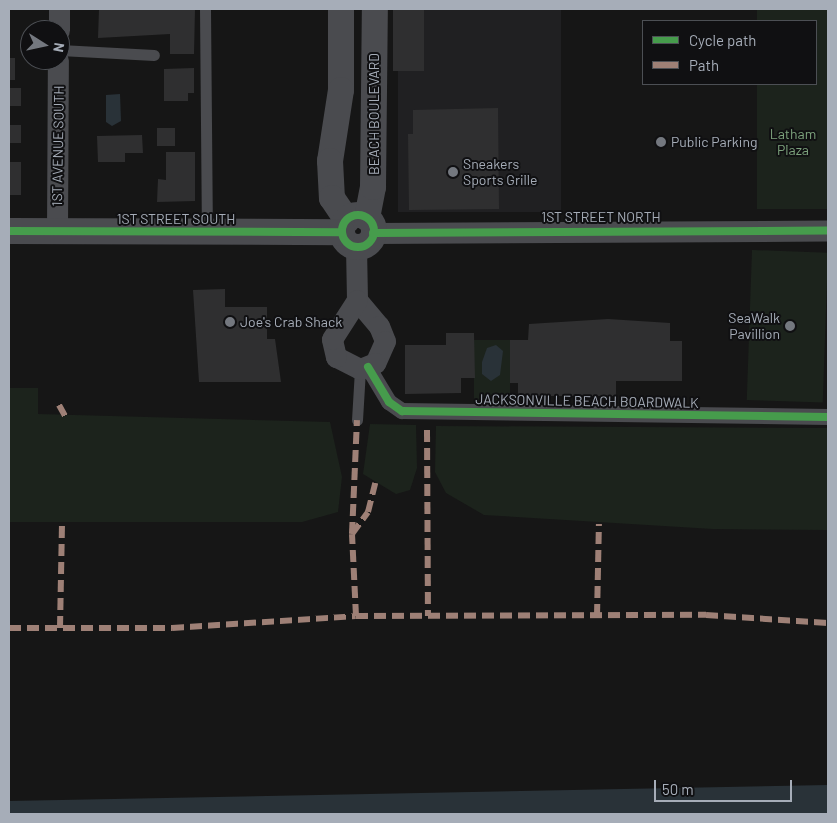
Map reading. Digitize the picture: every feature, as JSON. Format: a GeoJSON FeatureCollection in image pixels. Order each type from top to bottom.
{"type":"FeatureCollection","features":[{"type":"Feature","properties":{"kind":"street"},"geometry":{"type":"LineString","coordinates":[[341,9],[341,90],[331,179],[332,198],[357,230]]}},
{"type":"Feature","properties":{"kind":"street","name":"BEACH BOULEVARD"},"geometry":{"type":"LineString","coordinates":[[357,300],[357,230],[373,187],[374,9]]}},
{"type":"Feature","properties":{"kind":"street","name":"1ST AVENUE SOUTH"},"geometry":{"type":"LineString","coordinates":[[57,231],[58,70]]}},
{"type":"Feature","properties":{"kind":"street","name":"1ST STREET SOUTH"},"geometry":{"type":"LineString","coordinates":[[9,231],[207,232],[357,230]]}},
{"type":"Feature","properties":{"kind":"street","name":"1ST STREET NORTH"},"geometry":{"type":"LineString","coordinates":[[357,230],[828,232]]}},
{"type":"Feature","properties":{"kind":"street"},"geometry":{"type":"LineString","coordinates":[[357,300],[385,341],[381,356],[364,368],[336,357],[332,339],[357,300]]}},
{"type":"Feature","properties":{"kind":"street","name":"JACKSONVILLE BEACH BOARDWALK"},"geometry":{"type":"LineString","coordinates":[[364,368],[389,402],[402,411],[828,417]]}},
{"type":"Feature","properties":{"kind":"lane"},"geometry":{"type":"LineString","coordinates":[[205,9],[207,232]]}},
{"type":"Feature","properties":{"kind":"lane"},"geometry":{"type":"LineString","coordinates":[[70,51],[154,55]]}},
{"type":"Feature","properties":{"kind":"lane"},"geometry":{"type":"LineString","coordinates":[[357,420],[364,368]]}},
{"type":"Feature","properties":{"kind":"shaded area"},"geometry":{"type":"Polygon","coordinates":[[[398,9],[561,9],[561,212],[398,212],[398,9]]]}},
{"type":"Feature","properties":{"kind":"shaded area"},"geometry":{"type":"Polygon","coordinates":[[[120,94],[121,121],[112,126],[106,122],[106,95],[120,94]]]}},
{"type":"Feature","properties":{"kind":"shaded area"},"geometry":{"type":"Polygon","coordinates":[[[496,345],[503,351],[500,375],[491,381],[482,374],[482,362],[487,348],[496,345]]]}},
{"type":"Feature","properties":{"kind":"shaded area"},"geometry":{"type":"Polygon","coordinates":[[[828,785],[828,814],[9,814],[9,801],[828,785]]]}},
{"type":"Feature","properties":{"kind":"green space","name":"Latham Plaza"},"geometry":{"type":"Polygon","coordinates":[[[757,9],[828,9],[828,209],[757,209],[757,85],[817,85],[817,20],[757,20],[757,9]]]}},
{"type":"Feature","properties":{"kind":"green space","name":"SeaWalk Pavillion"},"geometry":{"type":"Polygon","coordinates":[[[752,250],[828,253],[823,403],[747,400],[752,250]]]}},
{"type":"Feature","properties":{"kind":"green space"},"geometry":{"type":"Polygon","coordinates":[[[474,340],[510,340],[510,400],[474,400],[474,340]]]}},
{"type":"Feature","properties":{"kind":"green space"},"geometry":{"type":"Polygon","coordinates":[[[9,388],[38,388],[38,414],[330,422],[342,477],[338,512],[302,522],[9,522],[9,388]]]}},
{"type":"Feature","properties":{"kind":"green space"},"geometry":{"type":"Polygon","coordinates":[[[370,424],[416,425],[417,468],[410,490],[396,494],[363,474],[370,424]]]}},
{"type":"Feature","properties":{"kind":"green space"},"geometry":{"type":"Polygon","coordinates":[[[436,426],[828,428],[828,530],[713,529],[484,515],[446,493],[435,472],[436,426]]]}},
{"type":"Feature","properties":{"kind":"building"},"geometry":{"type":"Polygon","coordinates":[[[99,9],[195,9],[194,54],[170,54],[170,34],[98,38],[99,9]]]}},
{"type":"Feature","properties":{"kind":"building"},"geometry":{"type":"Polygon","coordinates":[[[393,9],[424,9],[424,71],[393,71],[393,9]]]}},
{"type":"Feature","properties":{"kind":"building"},"geometry":{"type":"Polygon","coordinates":[[[9,58],[15,58],[15,80],[9,80],[9,58]]]}},
{"type":"Feature","properties":{"kind":"building"},"geometry":{"type":"Polygon","coordinates":[[[194,68],[194,93],[188,93],[188,101],[164,101],[164,69],[194,68]]]}},
{"type":"Feature","properties":{"kind":"building"},"geometry":{"type":"Polygon","coordinates":[[[9,88],[21,88],[21,106],[9,106],[9,88]]]}},
{"type":"Feature","properties":{"kind":"building","name":"Sneakers Sports Grille"},"geometry":{"type":"Polygon","coordinates":[[[498,108],[499,209],[409,210],[408,134],[413,134],[413,110],[498,108]]]}},
{"type":"Feature","properties":{"kind":"building"},"geometry":{"type":"Polygon","coordinates":[[[9,125],[21,125],[21,143],[9,143],[9,125]]]}},
{"type":"Feature","properties":{"kind":"building"},"geometry":{"type":"Polygon","coordinates":[[[157,128],[175,128],[175,146],[157,146],[157,128]]]}},
{"type":"Feature","properties":{"kind":"building"},"geometry":{"type":"Polygon","coordinates":[[[142,135],[143,153],[125,153],[125,162],[98,162],[97,136],[142,135]]]}},
{"type":"Feature","properties":{"kind":"building"},"geometry":{"type":"Polygon","coordinates":[[[166,152],[195,152],[195,201],[157,202],[158,179],[166,180],[166,152]]]}},
{"type":"Feature","properties":{"kind":"building"},"geometry":{"type":"Polygon","coordinates":[[[9,162],[21,162],[21,195],[9,195],[9,162]]]}},
{"type":"Feature","properties":{"kind":"building","name":"Joe's Crab Shack"},"geometry":{"type":"Polygon","coordinates":[[[225,289],[225,307],[267,307],[267,339],[275,339],[281,382],[199,382],[193,290],[225,289]]]}},
{"type":"Feature","properties":{"kind":"building"},"geometry":{"type":"Polygon","coordinates":[[[608,319],[670,323],[670,341],[682,341],[682,381],[616,381],[616,396],[518,396],[518,383],[510,383],[510,340],[528,340],[529,324],[608,319]]]}},
{"type":"Feature","properties":{"kind":"building"},"geometry":{"type":"Polygon","coordinates":[[[446,333],[474,333],[475,378],[461,378],[461,393],[405,394],[405,345],[446,345],[446,333]]]}},
{"type":"Feature","properties":{"kind":"marked path"},"geometry":{"type":"LineString","coordinates":[[59,405],[65,416]]}},
{"type":"Feature","properties":{"kind":"marked path"},"geometry":{"type":"LineString","coordinates":[[356,616],[352,534],[357,420]]}},
{"type":"Feature","properties":{"kind":"marked path"},"geometry":{"type":"LineString","coordinates":[[427,430],[428,616]]}},
{"type":"Feature","properties":{"kind":"marked path"},"geometry":{"type":"LineString","coordinates":[[352,534],[368,512],[375,483]]}},
{"type":"Feature","properties":{"kind":"marked path"},"geometry":{"type":"LineString","coordinates":[[60,628],[62,520]]}},
{"type":"Feature","properties":{"kind":"marked path"},"geometry":{"type":"LineString","coordinates":[[597,616],[599,524]]}},
{"type":"Feature","properties":{"kind":"marked path"},"geometry":{"type":"LineString","coordinates":[[9,628],[172,628],[356,616],[706,615],[828,623]]}},
{"type":"Feature","properties":{"kind":"cycle path"},"geometry":{"type":"LineString","coordinates":[[358,215],[369,220],[374,231],[369,242],[358,247],[347,242],[342,231],[347,220],[358,215]]}},
{"type":"Feature","properties":{"kind":"cycle path"},"geometry":{"type":"LineString","coordinates":[[9,231],[342,232]]}},
{"type":"Feature","properties":{"kind":"cycle path"},"geometry":{"type":"LineString","coordinates":[[373,233],[828,231]]}},
{"type":"Feature","properties":{"kind":"cycle path"},"geometry":{"type":"LineString","coordinates":[[368,367],[389,402],[402,411],[828,417]]}},
{"type":"Feature","properties":{"kind":"place","name":"Public Parking"},"geometry":{"type":"Point","coordinates":[661,142]}},
{"type":"Feature","properties":{"kind":"place","name":"Sneakers Sports Grille"},"geometry":{"type":"Point","coordinates":[453,172]}},
{"type":"Feature","properties":{"kind":"place","name":"Joe's Crab Shack"},"geometry":{"type":"Point","coordinates":[230,322]}},
{"type":"Feature","properties":{"kind":"place","name":"SeaWalk Pavillion"},"geometry":{"type":"Point","coordinates":[790,326]}}]}
